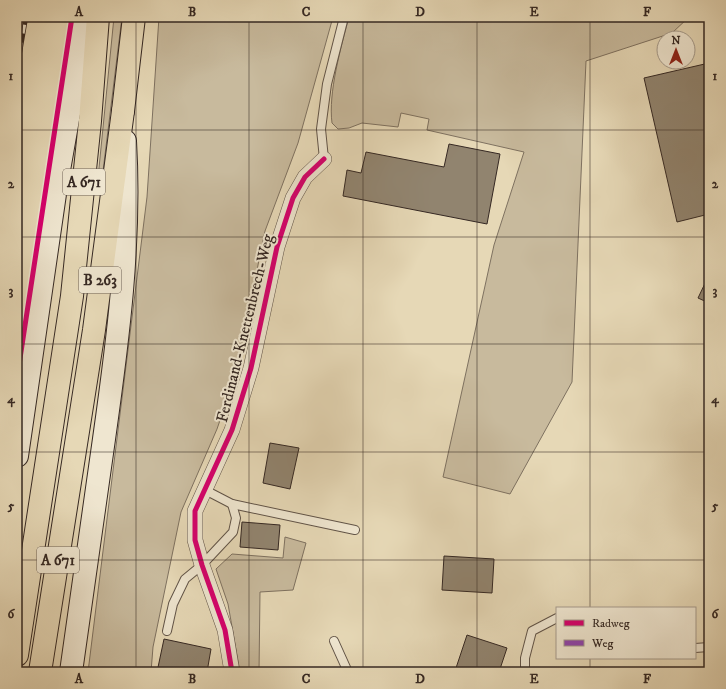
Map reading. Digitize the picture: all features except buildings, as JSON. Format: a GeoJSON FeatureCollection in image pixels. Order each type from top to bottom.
{"type":"FeatureCollection","features":[{"type":"Feature","properties":{"kind":"main road"},"geometry":{"type":"LineString","coordinates":[[17,456],[56,187],[86,17]]}},
{"type":"Feature","properties":{"kind":"main road","name":"A 671"},"geometry":{"type":"LineString","coordinates":[[17,655],[72,296],[90,121],[98,17]]}},
{"type":"Feature","properties":{"kind":"main road","name":"B 263"},"geometry":{"type":"LineString","coordinates":[[75,448],[94,330],[134,17]]}},
{"type":"Feature","properties":{"kind":"main road","name":"B 263"},"geometry":{"type":"LineString","coordinates":[[71,672],[116,350],[121,303],[127,196],[123,111]]}},
{"type":"Feature","properties":{"kind":"main road","name":"A 671"},"geometry":{"type":"LineString","coordinates":[[40,672],[75,448]]}},
{"type":"Feature","properties":{"kind":"street","name":"Ferdinand-Knettenbrech-Weg"},"geometry":{"type":"LineString","coordinates":[[232,672],[225,630],[202,565],[195,540],[196,511],[232,430],[251,368],[277,247],[293,198],[305,177],[324,159]]}},
{"type":"Feature","properties":{"kind":"lane"},"geometry":{"type":"LineString","coordinates":[[324,159],[321,129],[327,84],[344,17]]}},
{"type":"Feature","properties":{"kind":"lane"},"geometry":{"type":"LineString","coordinates":[[205,490],[232,504],[355,530]]}},
{"type":"Feature","properties":{"kind":"lane"},"geometry":{"type":"LineString","coordinates":[[167,631],[174,604],[185,579],[202,565],[233,532],[236,518],[232,504]]}},
{"type":"Feature","properties":{"kind":"lane"},"geometry":{"type":"LineString","coordinates":[[525,672],[525,658],[532,631],[556,619]]}},
{"type":"Feature","properties":{"kind":"lane"},"geometry":{"type":"LineString","coordinates":[[334,641],[348,672]]}},
{"type":"Feature","properties":{"kind":"lane"},"geometry":{"type":"LineString","coordinates":[[696,648],[709,647]]}},
{"type":"Feature","properties":{"kind":"shaded area"},"geometry":{"type":"Polygon","coordinates":[[[114,17],[122,17],[102,179],[98,178],[114,17]]]}},
{"type":"Feature","properties":{"kind":"shaded area"},"geometry":{"type":"Polygon","coordinates":[[[159,17],[333,17],[298,143],[265,231],[235,377],[217,429],[181,512],[153,647],[151,672],[88,672],[147,197],[159,17]]]}},
{"type":"Feature","properties":{"kind":"shaded area"},"geometry":{"type":"Polygon","coordinates":[[[349,17],[689,17],[675,30],[656,30],[656,38],[586,61],[572,382],[510,494],[443,477],[494,245],[524,152],[427,130],[429,119],[401,113],[398,127],[362,123],[349,128],[338,129],[332,123],[331,111],[336,70],[349,17]]]}},
{"type":"Feature","properties":{"kind":"shaded area"},"geometry":{"type":"Polygon","coordinates":[[[285,537],[306,543],[293,590],[260,592],[259,672],[240,672],[228,604],[216,569],[232,554],[283,558],[285,537]]]}},
{"type":"Feature","properties":{"kind":"railway"},"geometry":{"type":"LineString","coordinates":[[17,69],[26,17]]}},
{"type":"Feature","properties":{"kind":"marked path"},"geometry":{"type":"LineString","coordinates":[[567,17],[607,20],[622,17]]}},
{"type":"Feature","properties":{"kind":"cycle path"},"geometry":{"type":"LineString","coordinates":[[17,378],[72,17]]}},
{"type":"Feature","properties":{"kind":"cycle path"},"geometry":{"type":"LineString","coordinates":[[232,672],[225,630],[202,565],[195,540],[195,511],[232,430],[251,368],[277,247],[293,198],[305,177],[324,159]]}}]}
